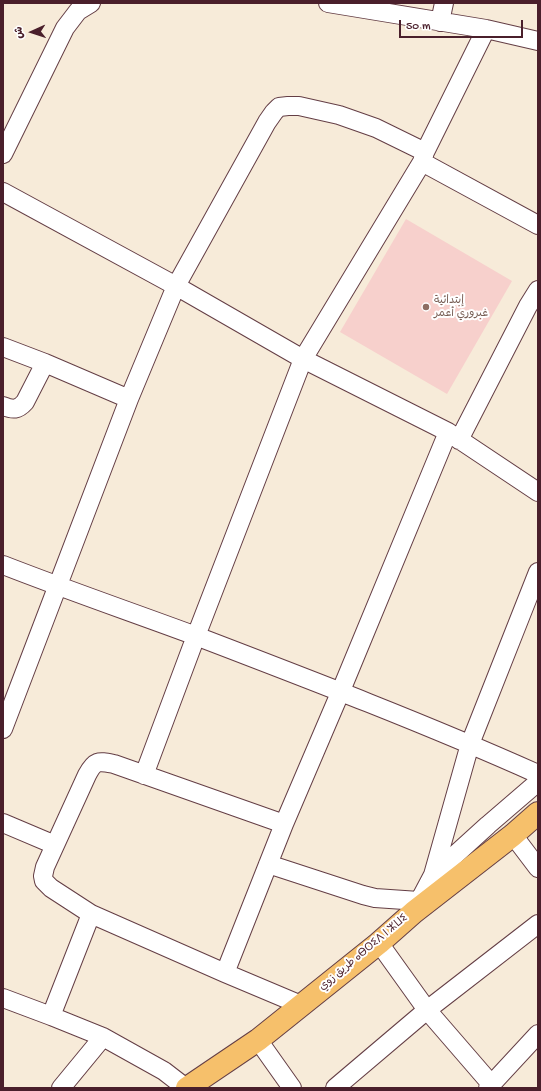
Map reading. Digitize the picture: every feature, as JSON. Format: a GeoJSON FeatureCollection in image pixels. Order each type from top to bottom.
{"type":"FeatureCollection","features":[{"type":"Feature","properties":{"kind":"main road","name":"طريق زوي ⴰⴱⵔⵉⴷ ⵏ ⵣⵡⵉ"},"geometry":{"type":"LineString","coordinates":[[187,1088],[258,1040],[380,942],[417,906],[513,835],[538,813]]}},
{"type":"Feature","properties":{"kind":"street"},"geometry":{"type":"LineString","coordinates":[[3,154],[65,28],[78,11],[90,3]]}},
{"type":"Feature","properties":{"kind":"street"},"geometry":{"type":"LineString","coordinates":[[328,3],[486,29],[538,41]]}},
{"type":"Feature","properties":{"kind":"street"},"geometry":{"type":"LineString","coordinates":[[440,22],[444,3]]}},
{"type":"Feature","properties":{"kind":"street"},"geometry":{"type":"LineString","coordinates":[[144,775],[303,359],[423,157],[486,29]]}},
{"type":"Feature","properties":{"kind":"street"},"geometry":{"type":"LineString","coordinates":[[3,729],[129,399],[176,286],[274,112],[279,108],[300,106],[340,115],[376,128],[538,225]]}},
{"type":"Feature","properties":{"kind":"street"},"geometry":{"type":"LineString","coordinates":[[3,192],[176,286],[303,359],[453,436],[538,492]]}},
{"type":"Feature","properties":{"kind":"street"},"geometry":{"type":"LineString","coordinates":[[224,973],[284,824],[453,436],[533,309],[538,290]]}},
{"type":"Feature","properties":{"kind":"street"},"geometry":{"type":"LineString","coordinates":[[3,347],[45,363],[129,399]]}},
{"type":"Feature","properties":{"kind":"street"},"geometry":{"type":"LineString","coordinates":[[3,406],[13,409],[21,407],[45,363]]}},
{"type":"Feature","properties":{"kind":"street"},"geometry":{"type":"LineString","coordinates":[[3,565],[196,636],[470,744],[538,774]]}},
{"type":"Feature","properties":{"kind":"street"},"geometry":{"type":"LineString","coordinates":[[268,864],[363,895],[417,906],[433,875],[470,744],[538,572]]}},
{"type":"Feature","properties":{"kind":"street"},"geometry":{"type":"LineString","coordinates":[[284,824],[114,764],[97,762],[87,775],[45,867],[43,876],[44,881],[51,888],[91,914],[224,973],[301,1005]]}},
{"type":"Feature","properties":{"kind":"street"},"geometry":{"type":"LineString","coordinates":[[433,875],[538,782]]}},
{"type":"Feature","properties":{"kind":"street"},"geometry":{"type":"LineString","coordinates":[[3,824],[56,845]]}},
{"type":"Feature","properties":{"kind":"street"},"geometry":{"type":"LineString","coordinates":[[513,835],[538,868]]}},
{"type":"Feature","properties":{"kind":"street"},"geometry":{"type":"LineString","coordinates":[[51,1016],[91,914]]}},
{"type":"Feature","properties":{"kind":"street"},"geometry":{"type":"LineString","coordinates":[[335,1088],[427,1010],[538,924]]}},
{"type":"Feature","properties":{"kind":"street"},"geometry":{"type":"LineString","coordinates":[[380,942],[427,1010],[490,1086],[538,1034]]}},
{"type":"Feature","properties":{"kind":"street"},"geometry":{"type":"LineString","coordinates":[[3,998],[103,1038],[164,1071],[187,1088]]}},
{"type":"Feature","properties":{"kind":"street"},"geometry":{"type":"LineString","coordinates":[[61,1088],[103,1038]]}},
{"type":"Feature","properties":{"kind":"street"},"geometry":{"type":"LineString","coordinates":[[258,1040],[292,1088]]}},
{"type":"Feature","properties":{"kind":"shaded area","name":"إبتدائية غبروري أعمر"},"geometry":{"type":"Polygon","coordinates":[[[406,219],[512,281],[447,394],[340,332],[406,219]]]}},
{"type":"Feature","properties":{"kind":"place","name":"إبتدائية غبروري أعمر"},"geometry":{"type":"Point","coordinates":[426,307]}}]}
